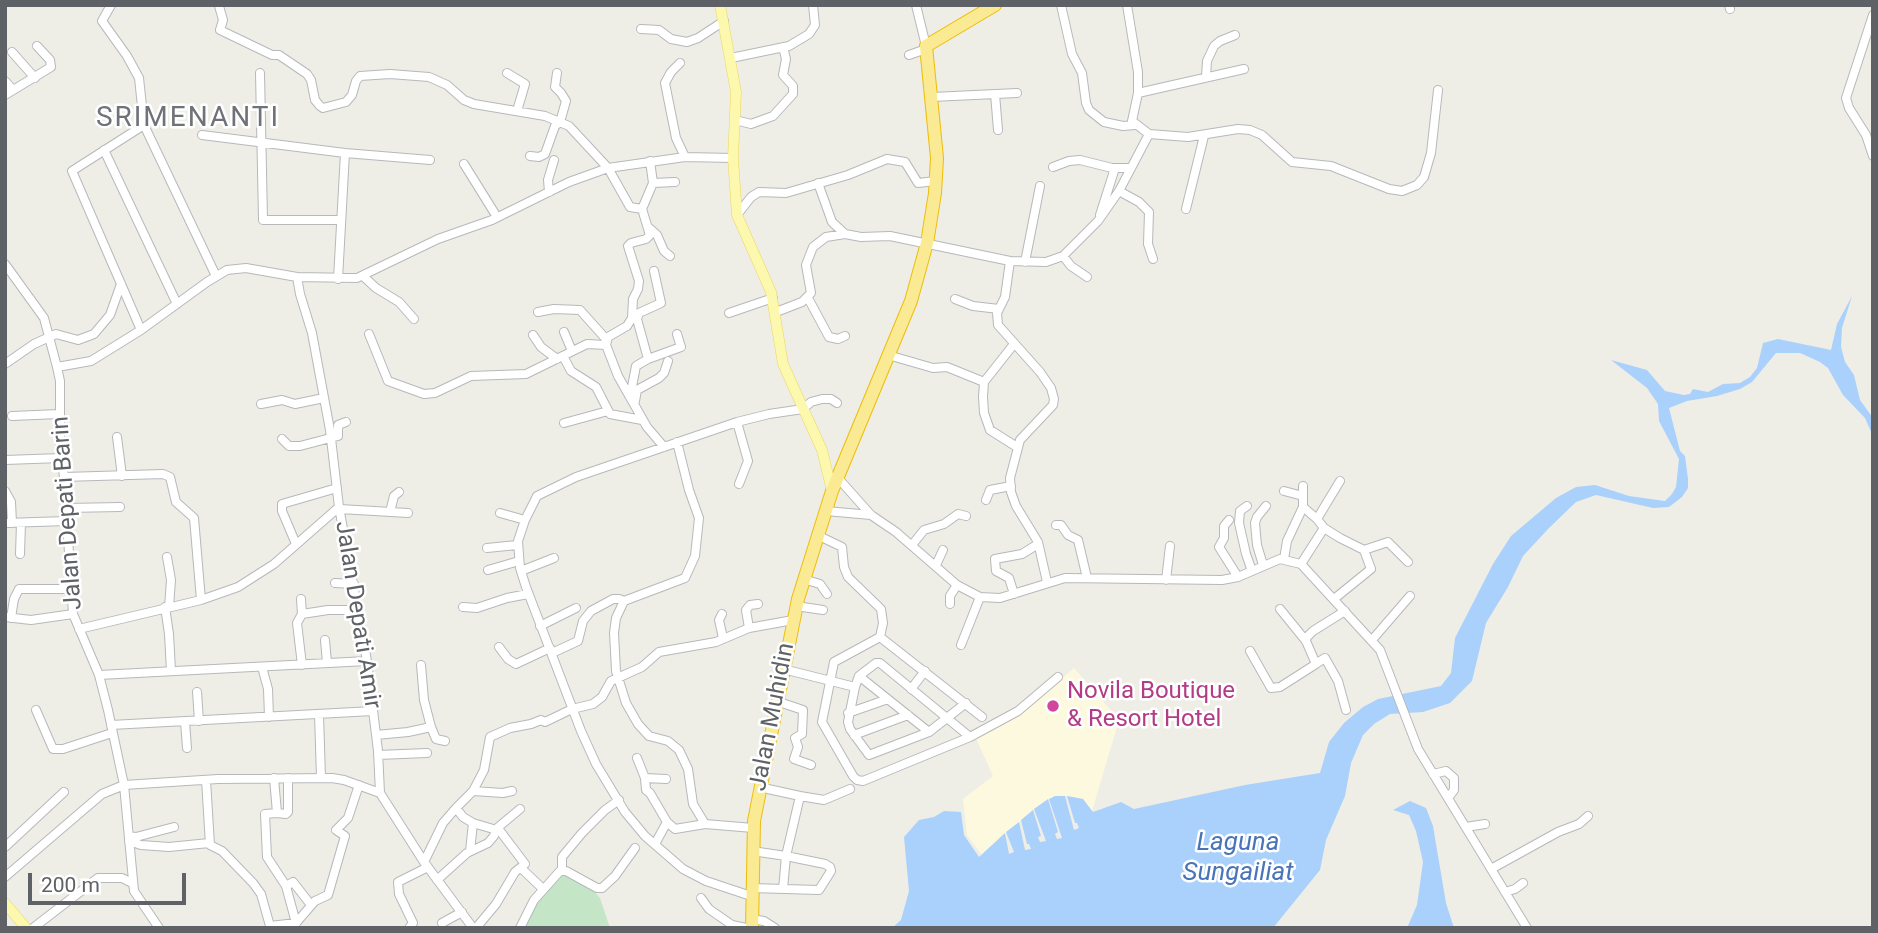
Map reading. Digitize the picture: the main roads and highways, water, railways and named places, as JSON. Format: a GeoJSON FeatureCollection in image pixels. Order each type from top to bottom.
{"type":"FeatureCollection","features":[{"type":"Feature","properties":{"kind":"highway","name":"Jalan Muhidin"},"geometry":{"type":"LineString","coordinates":[[750,923],[748,895],[759,787],[803,579],[832,491],[911,301],[927,243],[936,181],[936,146],[926,48],[995,5]]}},
{"type":"Feature","properties":{"kind":"main road"},"geometry":{"type":"LineString","coordinates":[[720,5],[736,92],[733,158],[737,215],[773,298],[783,364],[825,458],[832,491]]}},
{"type":"Feature","properties":{"kind":"main road"},"geometry":{"type":"LineString","coordinates":[[825,458],[840,472]]}},
{"type":"Feature","properties":{"kind":"main road"},"geometry":{"type":"LineString","coordinates":[[5,903],[26,928]]}},
{"type":"Feature","properties":{"kind":"water","name":"Laguna Sungailiat"},"geometry":{"type":"Polygon","coordinates":[[[1852,296],[1842,328],[1841,347],[1845,362],[1854,375],[1860,400],[1873,418],[1873,436],[1865,418],[1843,395],[1828,368],[1800,353],[1776,353],[1752,382],[1740,389],[1687,401],[1669,408],[1680,451],[1685,456],[1688,488],[1682,497],[1669,507],[1653,508],[1596,495],[1576,502],[1549,528],[1523,556],[1486,623],[1472,681],[1450,703],[1423,712],[1390,714],[1363,735],[1351,763],[1345,796],[1326,840],[1320,870],[1273,928],[892,928],[901,920],[909,891],[904,837],[919,820],[934,817],[944,811],[961,812],[964,835],[979,857],[1005,833],[1009,854],[1014,852],[1006,832],[1019,822],[1025,850],[1031,849],[1027,844],[1021,820],[1033,810],[1041,836],[1038,837],[1040,842],[1046,841],[1034,809],[1048,799],[1058,832],[1055,834],[1057,839],[1062,838],[1049,799],[1055,796],[1065,796],[1074,830],[1079,828],[1067,796],[1083,799],[1093,812],[1121,802],[1134,809],[1245,785],[1320,773],[1329,742],[1344,723],[1363,707],[1378,699],[1441,686],[1451,673],[1455,638],[1493,564],[1511,536],[1556,498],[1576,487],[1595,485],[1629,496],[1665,501],[1672,494],[1676,487],[1679,459],[1659,421],[1658,404],[1647,388],[1611,360],[1647,370],[1665,391],[1684,395],[1690,394],[1693,389],[1708,392],[1723,384],[1740,383],[1750,377],[1757,368],[1763,343],[1778,339],[1831,350],[1837,324],[1852,296]]]}},
{"type":"Feature","properties":{"kind":"water"},"geometry":{"type":"Polygon","coordinates":[[[1410,801],[1426,808],[1433,826],[1446,903],[1454,928],[1407,928],[1417,905],[1423,862],[1416,831],[1409,815],[1393,810],[1410,801]]]}},
{"type":"Feature","properties":{"kind":"place","name":"Novila Boutique & Resort Hotel"},"geometry":{"type":"Point","coordinates":[1053,706]}},
{"type":"Feature","properties":{"kind":"district","name":"SRIMENANTI"},"geometry":{"type":"Point","coordinates":[188,119]}}]}
